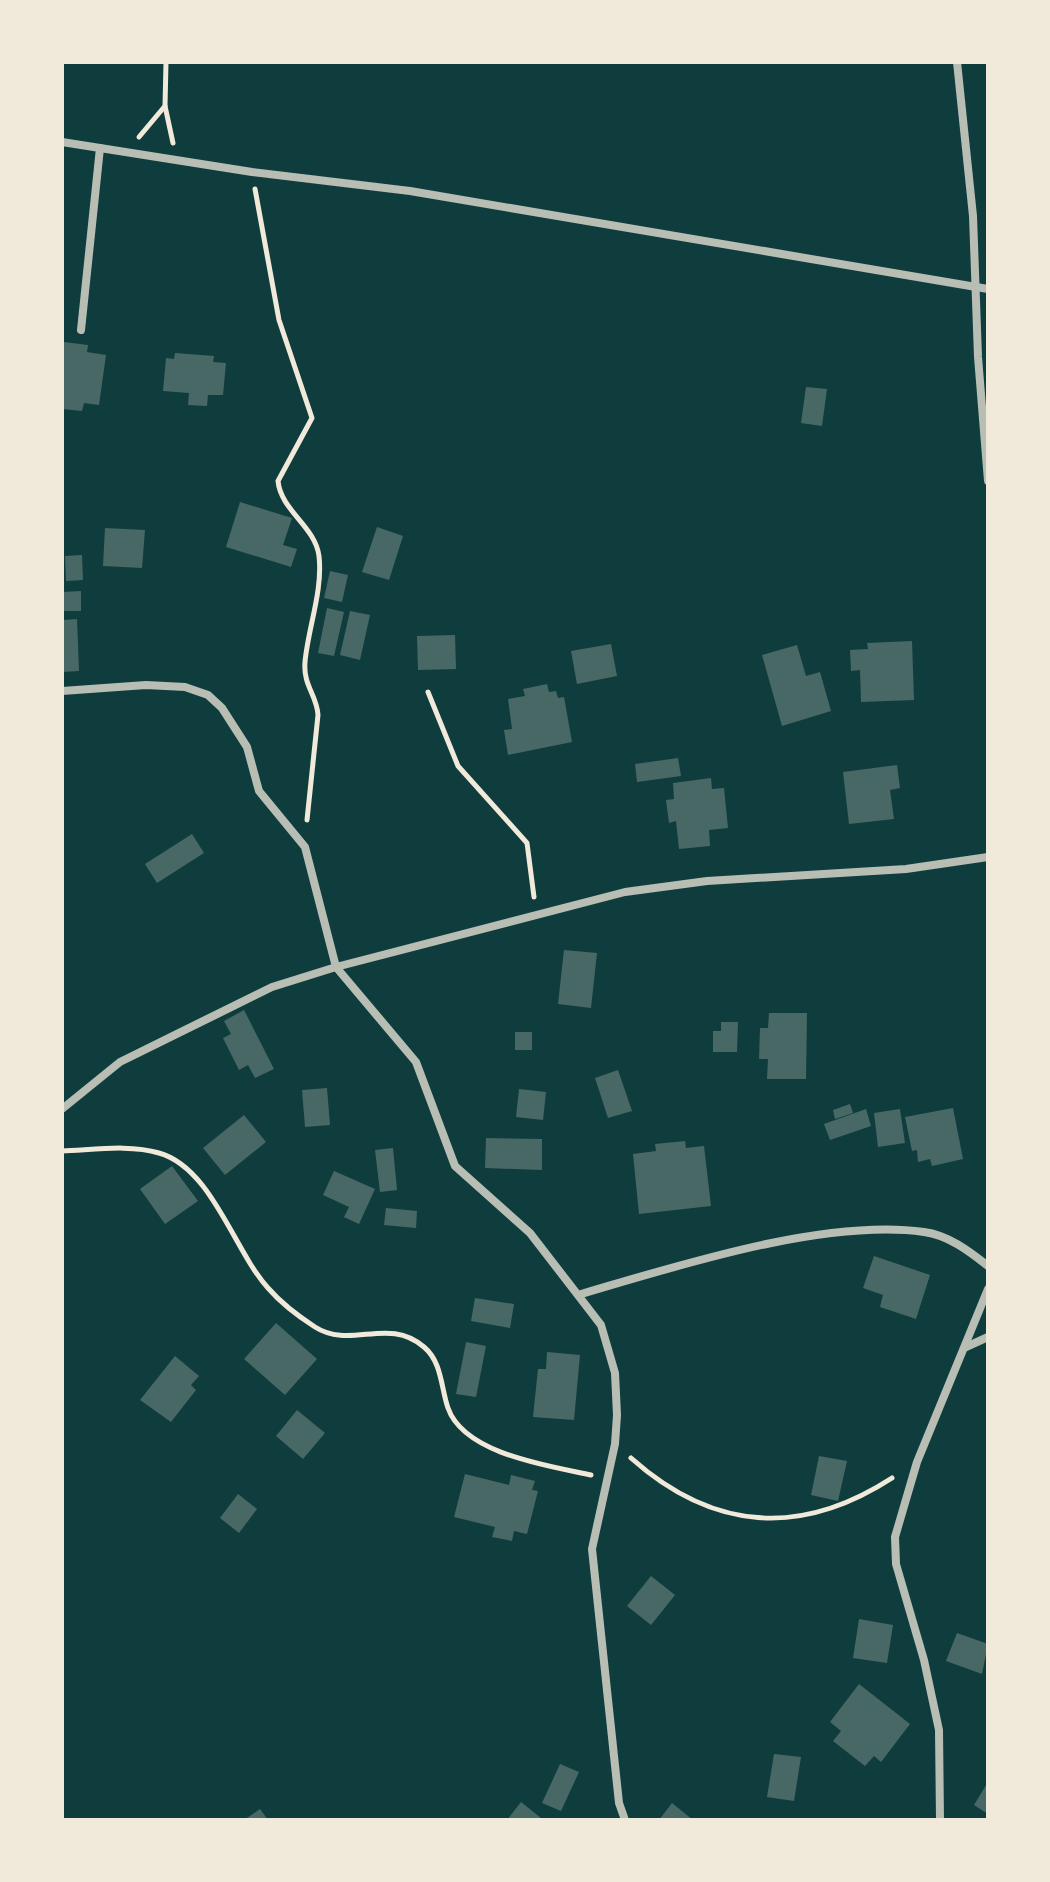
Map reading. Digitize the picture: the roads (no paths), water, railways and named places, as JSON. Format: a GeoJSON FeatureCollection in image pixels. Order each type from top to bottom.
{"type":"FeatureCollection","features":[{"type":"Feature","properties":{"kind":"street"},"geometry":{"type":"LineString","coordinates":[[957,62],[973,216],[988,481]]}},
{"type":"Feature","properties":{"kind":"street"},"geometry":{"type":"LineString","coordinates":[[62,142],[252,172],[410,191],[988,289]]}},
{"type":"Feature","properties":{"kind":"street"},"geometry":{"type":"LineString","coordinates":[[81,330],[100,148]]}},
{"type":"Feature","properties":{"kind":"street"},"geometry":{"type":"LineString","coordinates":[[62,691],[146,685],[185,687],[208,695],[236,727],[247,747],[259,791],[305,847],[336,967],[416,1062],[455,1166],[530,1233],[581,1294],[608,1343],[615,1373],[615,1444],[605,1478],[592,1549],[619,1803],[625,1820]]}},
{"type":"Feature","properties":{"kind":"street"},"geometry":{"type":"LineString","coordinates":[[62,1109],[120,1062],[272,987],[536,912],[625,892],[707,881],[835,875],[988,857]]}},
{"type":"Feature","properties":{"kind":"street"},"geometry":{"type":"LineString","coordinates":[[581,1294],[693,1261],[832,1234],[924,1232],[945,1237],[988,1266]]}},
{"type":"Feature","properties":{"kind":"street"},"geometry":{"type":"LineString","coordinates":[[940,1820],[939,1730],[924,1660],[896,1564],[895,1537],[917,1462],[988,1289]]}},
{"type":"Feature","properties":{"kind":"street"},"geometry":{"type":"LineString","coordinates":[[966,1347],[988,1337]]}}]}
